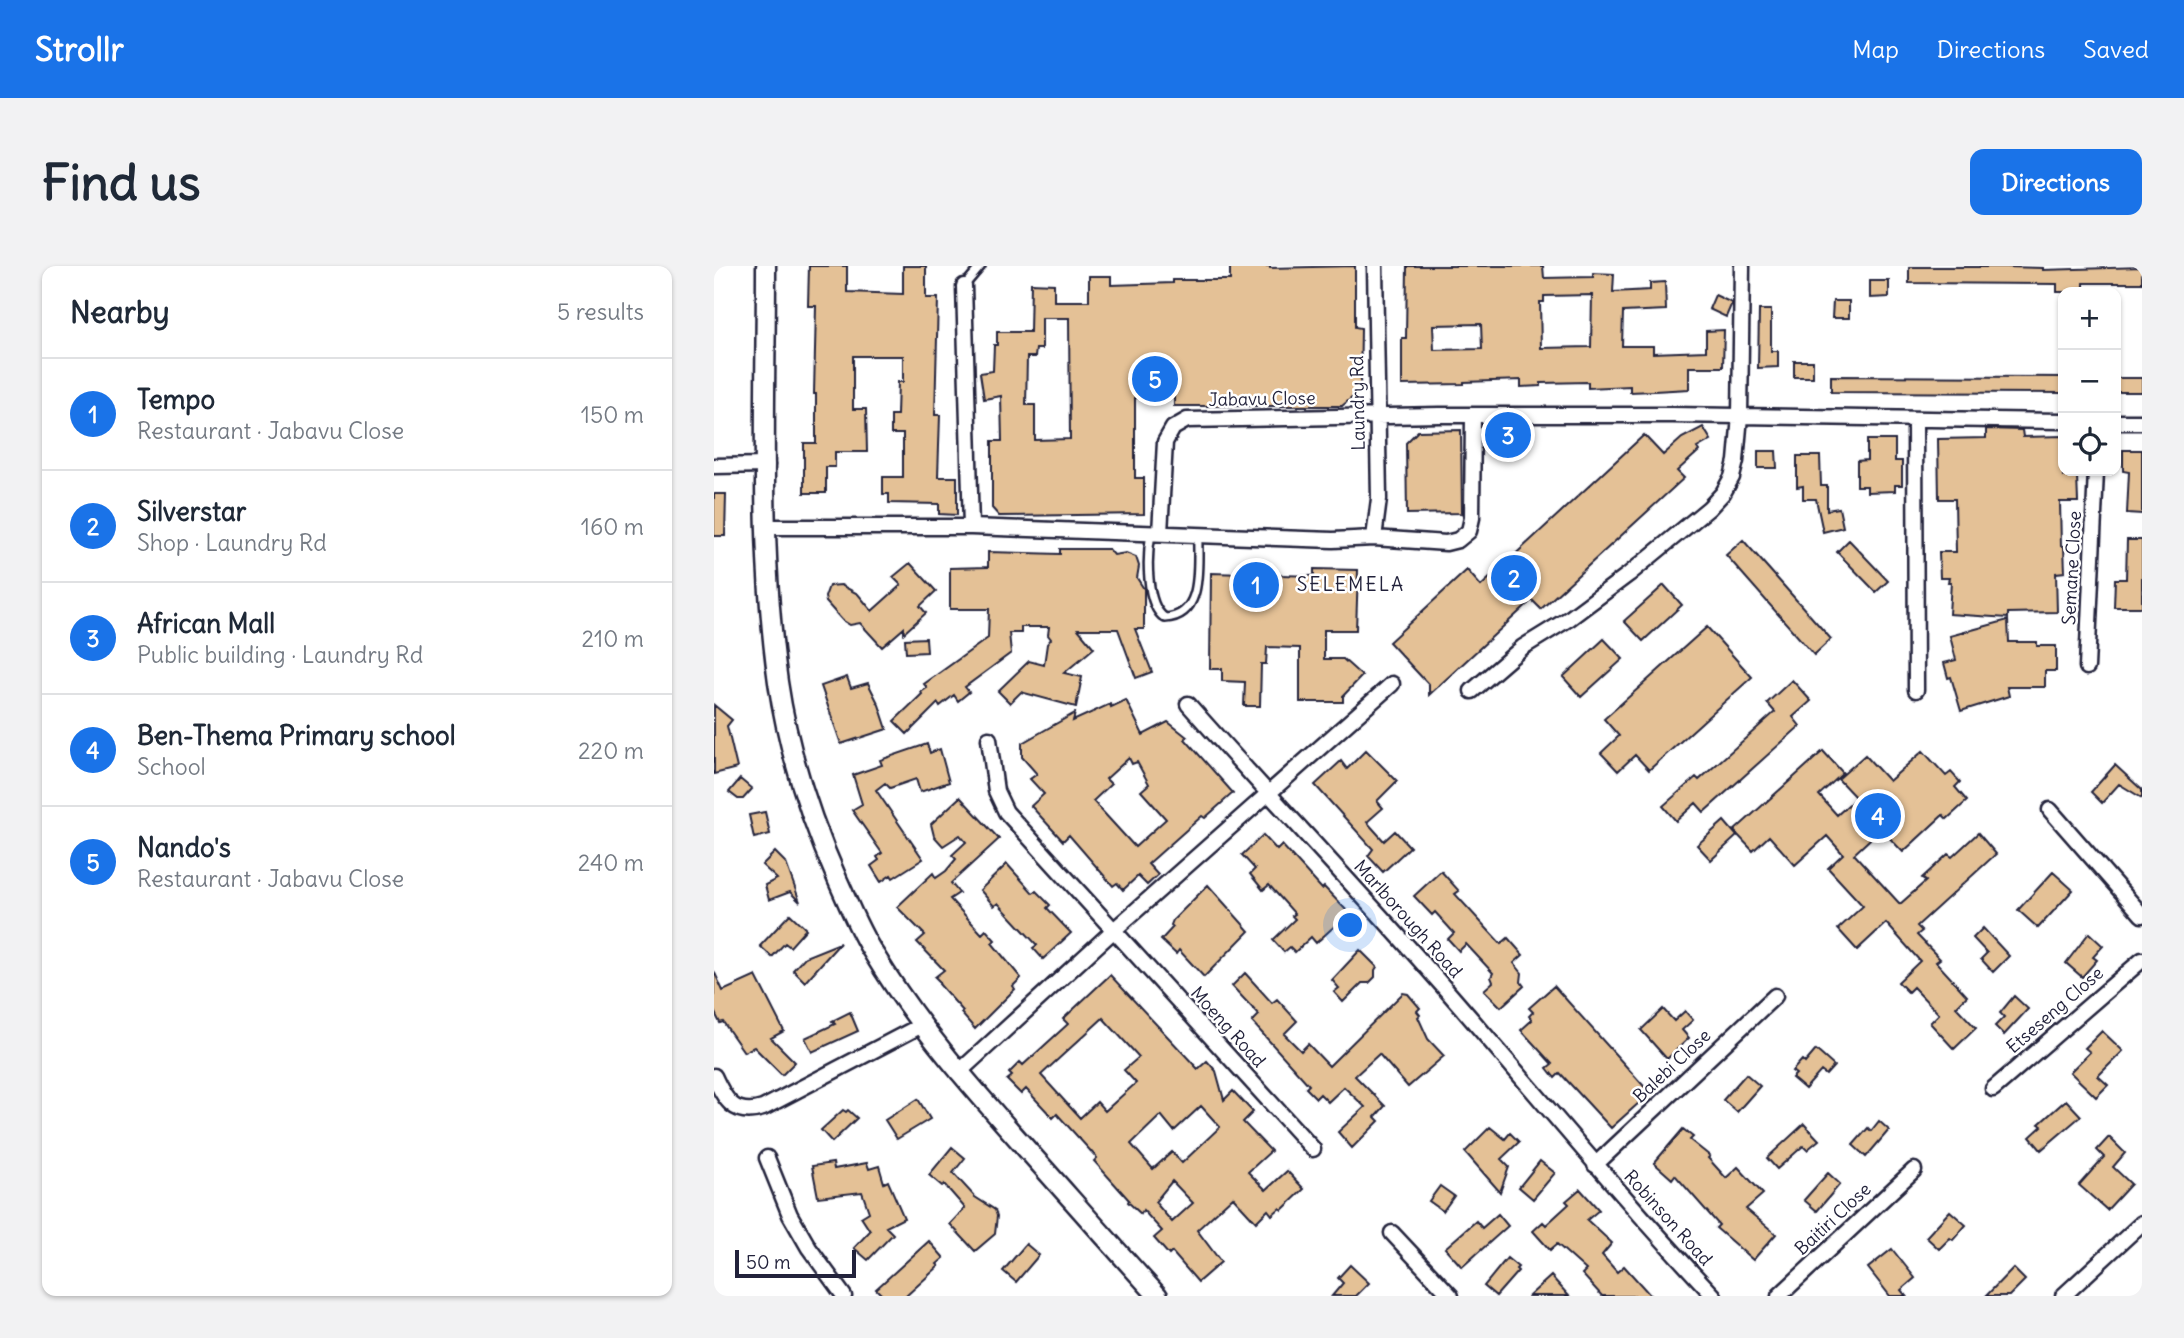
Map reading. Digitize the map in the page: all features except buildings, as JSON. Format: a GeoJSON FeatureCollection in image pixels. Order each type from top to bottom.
{"type":"FeatureCollection","features":[{"type":"Feature","properties":{"kind":"street"},"geometry":{"type":"LineString","coordinates":[[765,266],[766,527],[773,634],[779,684],[802,788],[827,855],[873,953],[958,1073],[1158,1296]]}},
{"type":"Feature","properties":{"kind":"street","name":"Laundry Rd"},"geometry":{"type":"LineString","coordinates":[[1374,538],[1379,499],[1375,266]]}},
{"type":"Feature","properties":{"kind":"street"},"geometry":{"type":"LineString","coordinates":[[1472,691],[1523,647],[1597,598],[1709,508],[1732,477],[1740,416],[1741,266]]}},
{"type":"Feature","properties":{"kind":"street"},"geometry":{"type":"LineString","coordinates":[[964,286],[971,527]]}},
{"type":"Feature","properties":{"kind":"street"},"geometry":{"type":"LineString","coordinates":[[766,527],[971,527],[1333,540],[1374,538],[1446,544],[1458,540],[1469,531],[1472,518],[1473,415]]}},
{"type":"Feature","properties":{"kind":"street","name":"Jabavu Close"},"geometry":{"type":"LineString","coordinates":[[1155,533],[1165,442],[1173,428],[1188,420],[1473,415],[2058,421]]}},
{"type":"Feature","properties":{"kind":"street"},"geometry":{"type":"LineString","coordinates":[[1915,419],[1916,690]]}},
{"type":"Feature","properties":{"kind":"street"},"geometry":{"type":"LineString","coordinates":[[2121,422],[2142,422]]}},
{"type":"Feature","properties":{"kind":"street"},"geometry":{"type":"LineString","coordinates":[[714,466],[766,465]]}},
{"type":"Feature","properties":{"kind":"street","name":"Semane Close"},"geometry":{"type":"LineString","coordinates":[[2087,667],[2096,476]]}},
{"type":"Feature","properties":{"kind":"street"},"geometry":{"type":"LineString","coordinates":[[958,1073],[1114,930],[1392,684]]}},
{"type":"Feature","properties":{"kind":"street","name":"Marlborough Road"},"geometry":{"type":"LineString","coordinates":[[1188,704],[1414,953],[1595,1165]]}},
{"type":"Feature","properties":{"kind":"street","name":"Moeng Road"},"geometry":{"type":"LineString","coordinates":[[989,739],[996,791],[1006,812],[1313,1149]]}},
{"type":"Feature","properties":{"kind":"street"},"geometry":{"type":"LineString","coordinates":[[2050,810],[2142,915]]}},
{"type":"Feature","properties":{"kind":"street","name":"Etseseng Close"},"geometry":{"type":"LineString","coordinates":[[1993,1089],[2142,960]]}},
{"type":"Feature","properties":{"kind":"street","name":"Balebi Close"},"geometry":{"type":"LineString","coordinates":[[1595,1165],[1775,996]]}},
{"type":"Feature","properties":{"kind":"street"},"geometry":{"type":"LineString","coordinates":[[716,1081],[728,1102],[738,1108],[752,1111],[763,1108],[922,1025]]}},
{"type":"Feature","properties":{"kind":"street"},"geometry":{"type":"LineString","coordinates":[[767,1158],[790,1215],[809,1248],[844,1296]]}},
{"type":"Feature","properties":{"kind":"street","name":"Robinson Road"},"geometry":{"type":"LineString","coordinates":[[1595,1165],[1714,1296]]}},
{"type":"Feature","properties":{"kind":"street","name":"Baitiri Close"},"geometry":{"type":"LineString","coordinates":[[1779,1296],[1914,1170]]}},
{"type":"Feature","properties":{"kind":"street"},"geometry":{"type":"LineString","coordinates":[[2063,1296],[2142,1223]]}},
{"type":"Feature","properties":{"kind":"street"},"geometry":{"type":"LineString","coordinates":[[1392,1233],[1451,1296]]}},
{"type":"Feature","properties":{"kind":"lane"},"geometry":{"type":"LineString","coordinates":[[964,286],[981,266]]}},
{"type":"Feature","properties":{"kind":"lane"},"geometry":{"type":"LineString","coordinates":[[1155,533],[1148,564],[1151,593],[1154,607],[1165,618],[1181,615],[1188,610],[1194,598],[1198,535]]}},
{"type":"Feature","properties":{"kind":"place","name":"Nando's"},"geometry":{"type":"Point","coordinates":[1155,379]}},
{"type":"Feature","properties":{"kind":"place","name":"African Mall"},"geometry":{"type":"Point","coordinates":[1508,435]}},
{"type":"Feature","properties":{"kind":"place","name":"Silverstar"},"geometry":{"type":"Point","coordinates":[1514,578]}},
{"type":"Feature","properties":{"kind":"place","name":"Tempo"},"geometry":{"type":"Point","coordinates":[1256,585]}},
{"type":"Feature","properties":{"kind":"place","name":"Ben-Thema Primary school"},"geometry":{"type":"Point","coordinates":[1878,816]}},
{"type":"Feature","properties":{"kind":"district","name":"SELEMELA"},"geometry":{"type":"Point","coordinates":[1351,584]}}]}
